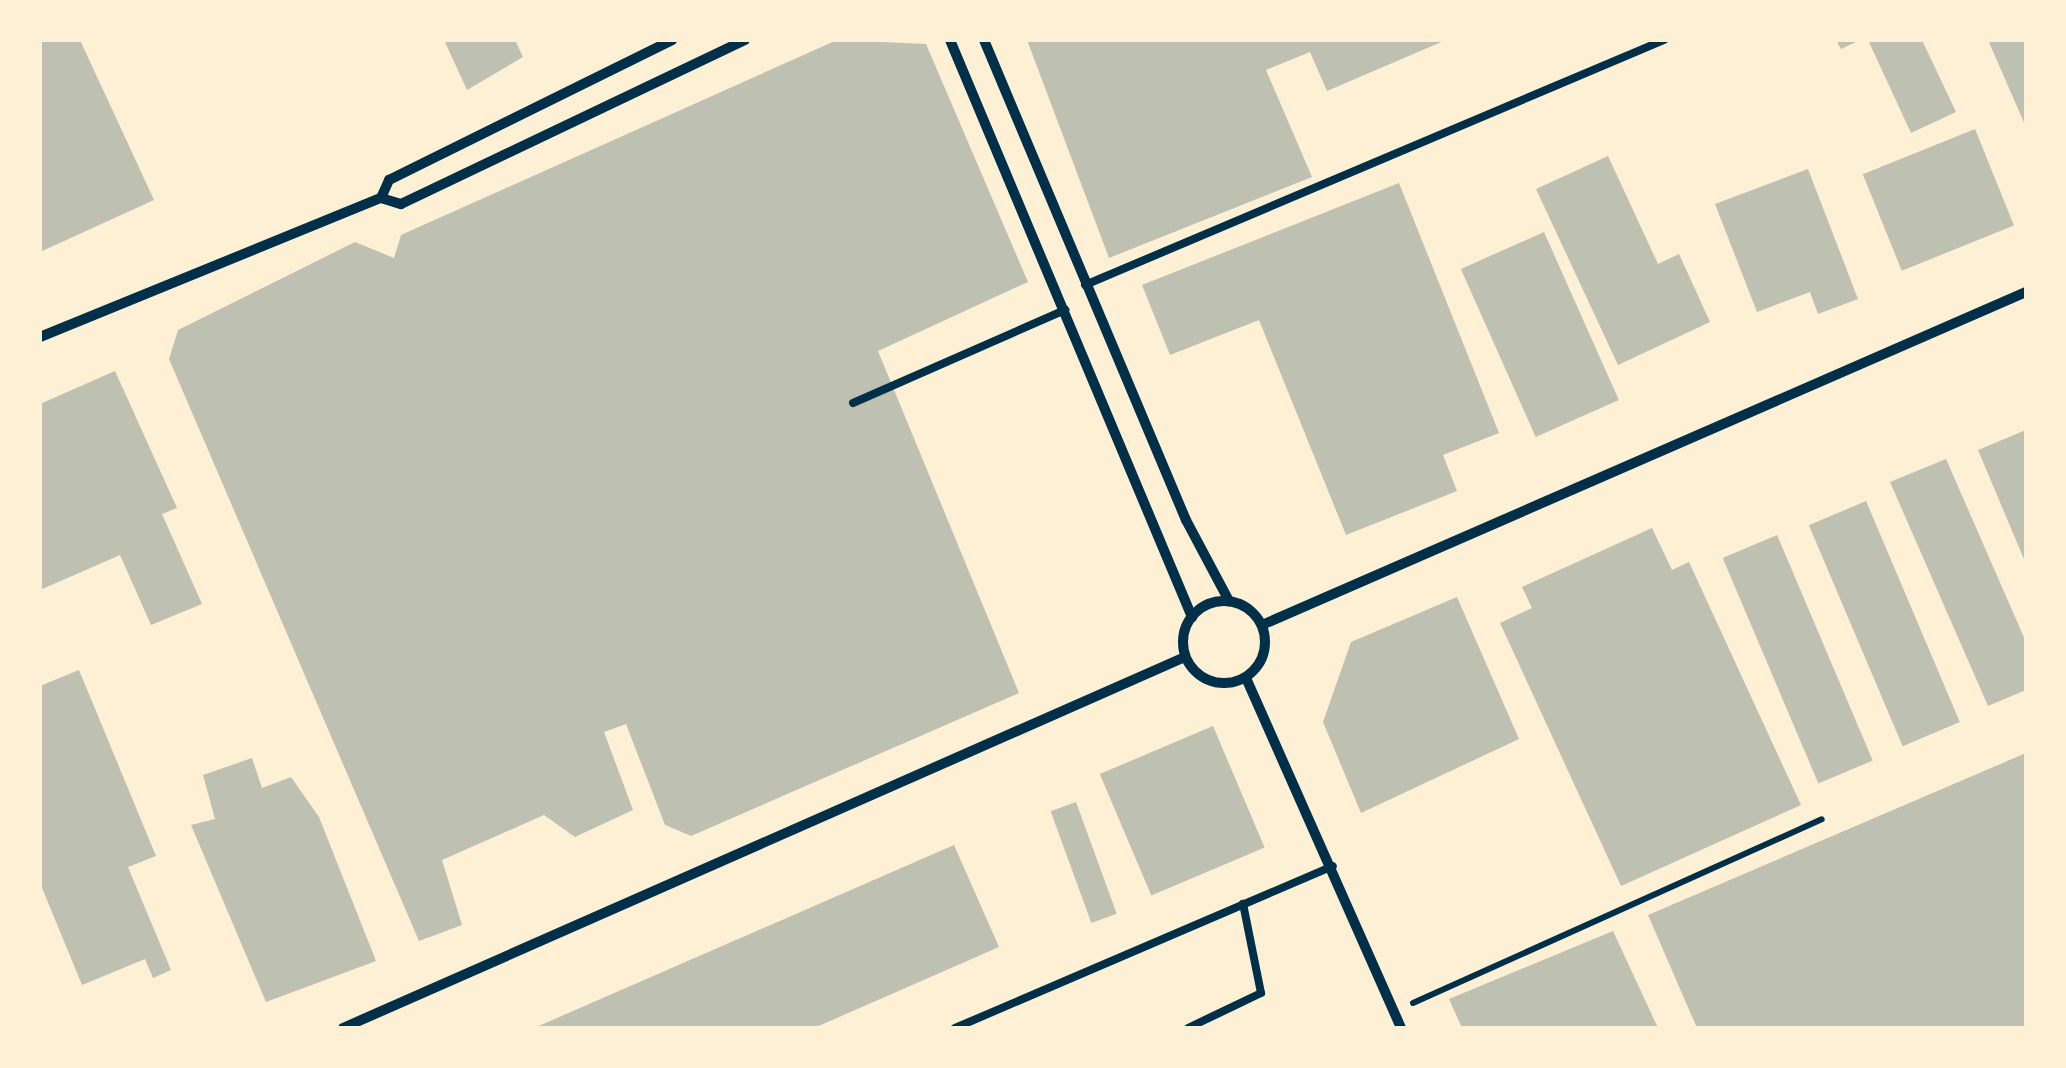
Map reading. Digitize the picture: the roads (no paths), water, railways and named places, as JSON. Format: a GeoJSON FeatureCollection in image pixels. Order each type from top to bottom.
{"type":"FeatureCollection","features":[{"type":"Feature","properties":{"kind":"street"},"geometry":{"type":"LineString","coordinates":[[382,198],[389,180],[672,40]]}},
{"type":"Feature","properties":{"kind":"street"},"geometry":{"type":"LineString","coordinates":[[40,336],[382,198],[401,204],[745,40]]}},
{"type":"Feature","properties":{"kind":"street"},"geometry":{"type":"LineString","coordinates":[[950,40],[1192,617],[1186,657],[1204,678],[1246,678]]}},
{"type":"Feature","properties":{"kind":"street"},"geometry":{"type":"LineString","coordinates":[[984,40],[1085,285],[1229,601],[1262,626],[1264,655],[1246,678]]}},
{"type":"Feature","properties":{"kind":"street"},"geometry":{"type":"LineString","coordinates":[[1262,626],[2026,292]]}},
{"type":"Feature","properties":{"kind":"street"},"geometry":{"type":"LineString","coordinates":[[1192,617],[1229,601]]}},
{"type":"Feature","properties":{"kind":"street"},"geometry":{"type":"LineString","coordinates":[[344,1028],[1186,657]]}},
{"type":"Feature","properties":{"kind":"street"},"geometry":{"type":"LineString","coordinates":[[1246,678],[1333,866],[1401,1028]]}},
{"type":"Feature","properties":{"kind":"lane"},"geometry":{"type":"LineString","coordinates":[[1085,285],[1664,40]]}},
{"type":"Feature","properties":{"kind":"lane"},"geometry":{"type":"LineString","coordinates":[[853,403],[1065,310]]}},
{"type":"Feature","properties":{"kind":"lane"},"geometry":{"type":"LineString","coordinates":[[956,1028],[1333,866]]}},
{"type":"Feature","properties":{"kind":"lane"},"geometry":{"type":"LineString","coordinates":[[1188,1028],[1262,993],[1244,904]]}}]}
